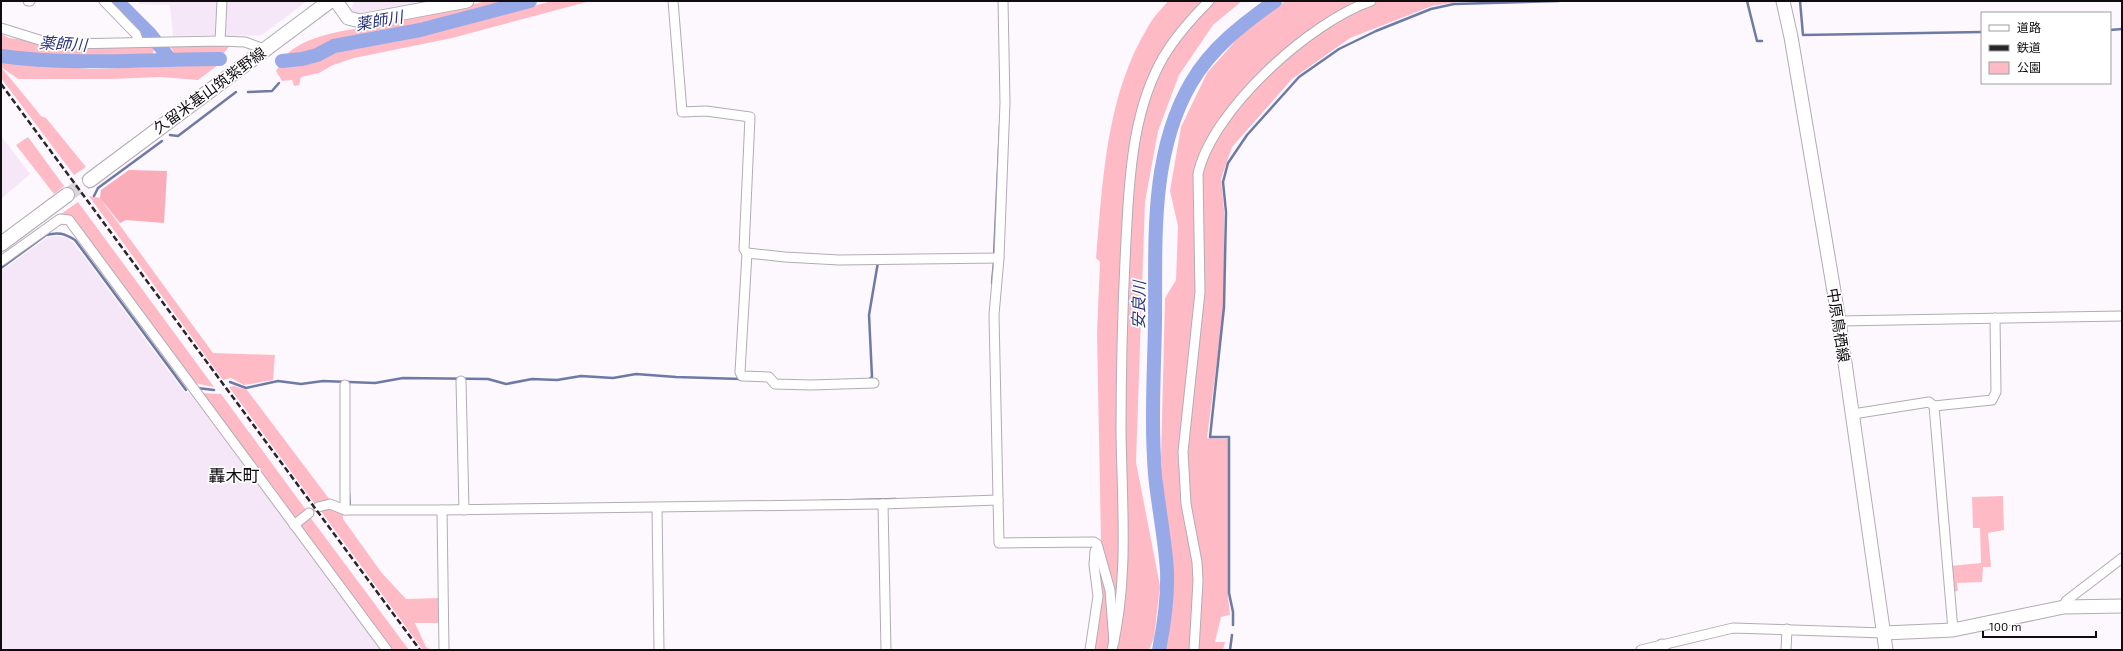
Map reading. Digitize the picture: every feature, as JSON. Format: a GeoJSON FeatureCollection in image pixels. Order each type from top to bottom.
{"type":"FeatureCollection","features":[{"type":"Feature","properties":{"kind":"main road","name":"久留米基山筑紫野線"},"geometry":{"type":"LineString","coordinates":[[90,180],[330,1]]}},
{"type":"Feature","properties":{"kind":"main road"},"geometry":{"type":"LineString","coordinates":[[336,1],[348,18],[360,21],[467,1]]}},
{"type":"Feature","properties":{"kind":"main road","name":"中原鳥栖線"},"geometry":{"type":"LineString","coordinates":[[1783,1],[1791,37],[1839,321],[1886,650]]}},
{"type":"Feature","properties":{"kind":"main road"},"geometry":{"type":"LineString","coordinates":[[1,244],[67,195]]}},
{"type":"Feature","properties":{"kind":"main road"},"geometry":{"type":"LineString","coordinates":[[1884,633],[1953,630],[2064,607],[2122,606]]}},
{"type":"Feature","properties":{"kind":"street"},"geometry":{"type":"LineString","coordinates":[[104,1],[143,42]]}},
{"type":"Feature","properties":{"kind":"street"},"geometry":{"type":"LineString","coordinates":[[220,41],[222,1]]}},
{"type":"Feature","properties":{"kind":"street"},"geometry":{"type":"LineString","coordinates":[[673,1],[682,112],[706,111],[750,117],[744,249],[747,253],[740,372],[742,376],[811,385],[874,383]]}},
{"type":"Feature","properties":{"kind":"street"},"geometry":{"type":"LineString","coordinates":[[1003,1],[1006,103],[995,258],[994,315],[999,543],[1094,542]]}},
{"type":"Feature","properties":{"kind":"street"},"geometry":{"type":"LineString","coordinates":[[1113,646],[1120,611],[1122,571],[1124,517],[1121,433],[1122,343],[1126,244],[1133,154],[1146,100],[1164,56],[1182,31],[1209,1]]}},
{"type":"Feature","properties":{"kind":"street"},"geometry":{"type":"LineString","coordinates":[[1194,650],[1198,581],[1197,562],[1186,504],[1183,452],[1200,292],[1198,174],[1201,161],[1218,129],[1236,104],[1268,70],[1326,25],[1343,14],[1371,1]]}},
{"type":"Feature","properties":{"kind":"street"},"geometry":{"type":"LineString","coordinates":[[1,28],[46,42],[68,44],[220,41],[245,42],[264,50]]}},
{"type":"Feature","properties":{"kind":"street"},"geometry":{"type":"LineString","coordinates":[[1,261],[60,219],[69,220],[388,650]]}},
{"type":"Feature","properties":{"kind":"street"},"geometry":{"type":"LineString","coordinates":[[747,253],[840,260],[995,258]]}},
{"type":"Feature","properties":{"kind":"street"},"geometry":{"type":"LineString","coordinates":[[1839,321],[2122,316]]}},
{"type":"Feature","properties":{"kind":"street"},"geometry":{"type":"LineString","coordinates":[[1853,414],[1929,402],[1934,406],[1992,400],[1996,392],[1995,318]]}},
{"type":"Feature","properties":{"kind":"street"},"geometry":{"type":"LineString","coordinates":[[461,381],[464,510]]}},
{"type":"Feature","properties":{"kind":"street"},"geometry":{"type":"LineString","coordinates":[[345,385],[345,510]]}},
{"type":"Feature","properties":{"kind":"street"},"geometry":{"type":"LineString","coordinates":[[1934,406],[1953,630]]}},
{"type":"Feature","properties":{"kind":"street"},"geometry":{"type":"LineString","coordinates":[[318,507],[330,504],[345,510],[464,510],[884,504],[998,500]]}},
{"type":"Feature","properties":{"kind":"street"},"geometry":{"type":"LineString","coordinates":[[884,504],[886,648]]}},
{"type":"Feature","properties":{"kind":"street"},"geometry":{"type":"LineString","coordinates":[[657,508],[659,650]]}},
{"type":"Feature","properties":{"kind":"street"},"geometry":{"type":"LineString","coordinates":[[442,510],[444,650]]}},
{"type":"Feature","properties":{"kind":"street"},"geometry":{"type":"LineString","coordinates":[[294,525],[309,513]]}},
{"type":"Feature","properties":{"kind":"street"},"geometry":{"type":"LineString","coordinates":[[1094,542],[1097,544],[1110,590],[1113,646]]}},
{"type":"Feature","properties":{"kind":"street"},"geometry":{"type":"LineString","coordinates":[[1090,650],[1098,596],[1094,542]]}},
{"type":"Feature","properties":{"kind":"street"},"geometry":{"type":"LineString","coordinates":[[2064,607],[2066,601],[2122,558]]}},
{"type":"Feature","properties":{"kind":"street"},"geometry":{"type":"LineString","coordinates":[[1641,650],[1662,648],[1733,628],[1884,633]]}},
{"type":"Feature","properties":{"kind":"street"},"geometry":{"type":"LineString","coordinates":[[1786,650],[1787,629]]}},
{"type":"Feature","properties":{"kind":"shaded area"},"geometry":{"type":"Polygon","coordinates":[[[139,1],[219,1],[217,35],[173,36],[170,5],[139,4],[139,1]]]}},
{"type":"Feature","properties":{"kind":"shaded area"},"geometry":{"type":"Polygon","coordinates":[[[225,1],[307,1],[262,35],[222,36],[225,1]]]}},
{"type":"Feature","properties":{"kind":"shaded area"},"geometry":{"type":"Polygon","coordinates":[[[354,1],[441,1],[372,15],[355,14],[350,11],[354,1]]]}},
{"type":"Feature","properties":{"kind":"shaded area"},"geometry":{"type":"Polygon","coordinates":[[[1,136],[30,174],[1,199],[1,136]]]}},
{"type":"Feature","properties":{"kind":"shaded area"},"geometry":{"type":"Polygon","coordinates":[[[129,170],[167,171],[164,223],[126,220],[120,223],[100,198],[101,190],[129,170]]]}},
{"type":"Feature","properties":{"kind":"shaded area"},"geometry":{"type":"Polygon","coordinates":[[[48,237],[65,237],[73,242],[184,392],[194,394],[383,650],[1,650],[1,271],[48,237]]]}},
{"type":"Feature","properties":{"kind":"green space"},"geometry":{"type":"Polygon","coordinates":[[[486,1],[510,1],[451,17],[337,39],[303,54],[288,53],[309,40],[321,36],[346,30],[410,19],[486,1]]]}},
{"type":"Feature","properties":{"kind":"green space"},"geometry":{"type":"Polygon","coordinates":[[[552,1],[590,1],[452,38],[354,58],[333,65],[319,73],[301,77],[299,85],[294,86],[292,80],[282,81],[276,71],[280,65],[301,65],[313,63],[338,51],[448,29],[552,1]]]}},
{"type":"Feature","properties":{"kind":"green space"},"geometry":{"type":"Polygon","coordinates":[[[1168,1],[1242,1],[1213,25],[1179,75],[1158,131],[1145,202],[1136,462],[1160,586],[1154,638],[1149,650],[1092,650],[1096,567],[1101,540],[1097,333],[1100,262],[1096,258],[1101,198],[1109,138],[1115,108],[1124,80],[1135,52],[1149,25],[1168,1]]]}},
{"type":"Feature","properties":{"kind":"green space"},"geometry":{"type":"Polygon","coordinates":[[[1286,1],[1464,1],[1432,6],[1350,38],[1292,79],[1232,147],[1221,179],[1224,210],[1224,305],[1207,438],[1228,439],[1228,596],[1230,615],[1221,617],[1215,642],[1225,642],[1223,650],[1164,650],[1171,615],[1173,568],[1164,504],[1161,457],[1165,298],[1176,280],[1178,226],[1170,191],[1181,127],[1207,73],[1254,20],[1286,1]]]}},
{"type":"Feature","properties":{"kind":"green space"},"geometry":{"type":"Polygon","coordinates":[[[1,34],[9,38],[28,40],[61,48],[155,47],[152,55],[104,60],[1,50],[1,34]]]}},
{"type":"Feature","properties":{"kind":"green space"},"geometry":{"type":"Polygon","coordinates":[[[216,45],[229,47],[222,55],[175,54],[170,46],[216,45]]]}},
{"type":"Feature","properties":{"kind":"green space"},"geometry":{"type":"Polygon","coordinates":[[[1,63],[92,69],[218,65],[198,80],[161,77],[111,79],[18,79],[1,67],[1,63]]]}},
{"type":"Feature","properties":{"kind":"green space"},"geometry":{"type":"Polygon","coordinates":[[[1,67],[41,116],[46,118],[86,167],[74,175],[1,78],[1,67]]]}},
{"type":"Feature","properties":{"kind":"green space"},"geometry":{"type":"Polygon","coordinates":[[[28,137],[64,186],[54,194],[16,145],[28,137]]]}},
{"type":"Feature","properties":{"kind":"green space"},"geometry":{"type":"Polygon","coordinates":[[[89,196],[100,198],[213,353],[275,355],[273,380],[244,385],[231,378],[223,380],[89,196]]]}},
{"type":"Feature","properties":{"kind":"green space"},"geometry":{"type":"Polygon","coordinates":[[[78,202],[214,387],[194,383],[71,217],[61,214],[78,202]]]}},
{"type":"Feature","properties":{"kind":"green space"},"geometry":{"type":"Polygon","coordinates":[[[234,386],[247,390],[330,500],[314,503],[229,387],[234,386]]]}},
{"type":"Feature","properties":{"kind":"green space"},"geometry":{"type":"Polygon","coordinates":[[[200,393],[221,394],[306,510],[295,518],[200,393]]]}},
{"type":"Feature","properties":{"kind":"green space"},"geometry":{"type":"Polygon","coordinates":[[[2003,496],[2004,530],[1988,533],[1991,567],[1983,567],[1982,582],[1957,583],[1958,591],[1952,592],[1950,566],[1981,563],[1980,528],[1973,528],[1972,497],[2003,496]]]}},
{"type":"Feature","properties":{"kind":"green space"},"geometry":{"type":"Polygon","coordinates":[[[329,507],[343,514],[343,519],[381,572],[406,599],[439,598],[440,623],[415,623],[426,647],[432,650],[423,650],[320,510],[329,507]]]}},
{"type":"Feature","properties":{"kind":"green space"},"geometry":{"type":"Polygon","coordinates":[[[310,517],[409,650],[392,650],[300,525],[310,517]]]}},
{"type":"Feature","properties":{"kind":"waterway"},"geometry":{"type":"LineString","coordinates":[[117,1],[150,34],[170,59]]}},
{"type":"Feature","properties":{"kind":"waterway","name":"薬師川"},"geometry":{"type":"LineString","coordinates":[[282,61],[302,59],[317,55],[334,46],[420,30],[530,1]]}},
{"type":"Feature","properties":{"kind":"waterway","name":"安良川"},"geometry":{"type":"LineString","coordinates":[[1159,650],[1167,591],[1165,546],[1155,474],[1153,436],[1155,263],[1161,170],[1177,111],[1199,70],[1228,38],[1275,1]]}},
{"type":"Feature","properties":{"kind":"waterway"},"geometry":{"type":"LineString","coordinates":[[1233,625],[1233,612],[1229,593],[1229,437],[1210,437],[1224,307],[1226,212],[1223,182],[1228,163],[1247,135],[1299,77],[1339,49],[1376,31],[1431,9],[1454,4],[1559,1]]}},
{"type":"Feature","properties":{"kind":"waterway"},"geometry":{"type":"LineString","coordinates":[[1747,1],[1757,41],[1762,41]]}},
{"type":"Feature","properties":{"kind":"waterway"},"geometry":{"type":"LineString","coordinates":[[1800,1],[1803,35],[1981,32]]}},
{"type":"Feature","properties":{"kind":"waterway"},"geometry":{"type":"LineString","coordinates":[[2111,30],[2122,29]]}},
{"type":"Feature","properties":{"kind":"waterway","name":"薬師川"},"geometry":{"type":"LineString","coordinates":[[1,56],[56,61],[220,59]]}},
{"type":"Feature","properties":{"kind":"waterway"},"geometry":{"type":"LineString","coordinates":[[248,92],[272,91],[279,83]]}},
{"type":"Feature","properties":{"kind":"waterway"},"geometry":{"type":"LineString","coordinates":[[170,135],[178,136],[236,92]]}},
{"type":"Feature","properties":{"kind":"waterway"},"geometry":{"type":"LineString","coordinates":[[994,257],[1000,126]]}},
{"type":"Feature","properties":{"kind":"waterway"},"geometry":{"type":"LineString","coordinates":[[94,196],[98,188],[162,141]]}},
{"type":"Feature","properties":{"kind":"waterway"},"geometry":{"type":"LineString","coordinates":[[1,268],[46,235],[61,234],[75,240],[186,390]]}},
{"type":"Feature","properties":{"kind":"waterway"},"geometry":{"type":"LineString","coordinates":[[868,380],[872,377],[869,315],[878,262]]}},
{"type":"Feature","properties":{"kind":"waterway"},"geometry":{"type":"LineString","coordinates":[[992,283],[994,262]]}},
{"type":"Feature","properties":{"kind":"waterway"},"geometry":{"type":"LineString","coordinates":[[230,382],[246,388],[278,381],[301,384],[323,381],[375,383],[403,378],[488,379],[506,384],[532,379],[557,380],[581,376],[613,378],[636,374],[741,379]]}},
{"type":"Feature","properties":{"kind":"waterway"},"geometry":{"type":"LineString","coordinates":[[197,388],[214,390]]}},
{"type":"Feature","properties":{"kind":"waterway"},"geometry":{"type":"LineString","coordinates":[[349,493],[350,508]]}},
{"type":"Feature","properties":{"kind":"waterway"},"geometry":{"type":"LineString","coordinates":[[822,501],[896,499]]}},
{"type":"Feature","properties":{"kind":"waterway"},"geometry":{"type":"LineString","coordinates":[[1230,650],[1232,635]]}},
{"type":"Feature","properties":{"kind":"tunnel"},"geometry":{"type":"LineString","coordinates":[[67,195],[90,180]]}},
{"type":"Feature","properties":{"kind":"railway"},"geometry":{"type":"LineString","coordinates":[[1,84],[420,650]]}},
{"type":"Feature","properties":{"kind":"district","name":"轟木町"},"geometry":{"type":"Point","coordinates":[234,475]}}]}
